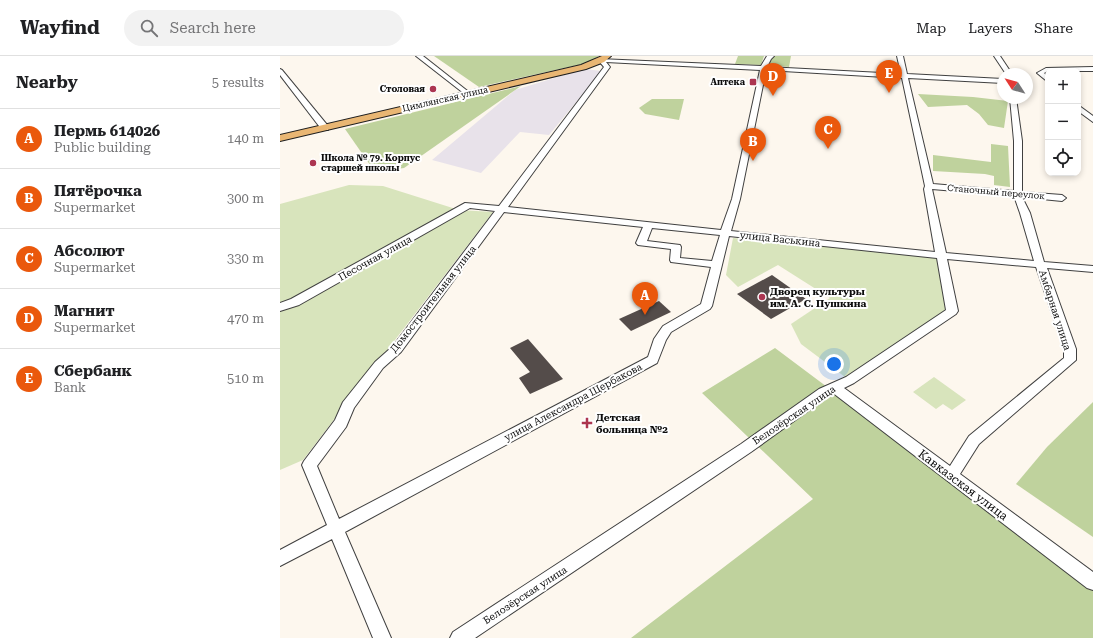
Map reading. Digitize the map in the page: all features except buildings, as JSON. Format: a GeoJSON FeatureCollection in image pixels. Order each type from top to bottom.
{"type":"FeatureCollection","features":[{"type":"Feature","properties":{"kind":"main road","name":"Цимлянская улица"},"geometry":{"type":"LineString","coordinates":[[280,138],[583,67],[604,58]]}},
{"type":"Feature","properties":{"kind":"street"},"geometry":{"type":"LineString","coordinates":[[418,56],[468,94]]}},
{"type":"Feature","properties":{"kind":"street","name":"улица Александра Щербакова"},"geometry":{"type":"LineString","coordinates":[[280,558],[653,360],[660,339],[667,329],[706,306],[716,264],[736,200],[763,69],[768,58],[771,56]]}},
{"type":"Feature","properties":{"kind":"street","name":"Белозёрская улица"},"geometry":{"type":"LineString","coordinates":[[459,638],[717,468],[824,392],[850,380],[952,311],[928,190],[930,186],[903,76],[900,56]]}},
{"type":"Feature","properties":{"kind":"street"},"geometry":{"type":"LineString","coordinates":[[997,56],[1005,68]]}},
{"type":"Feature","properties":{"kind":"street"},"geometry":{"type":"LineString","coordinates":[[604,58],[763,69],[997,81]]}},
{"type":"Feature","properties":{"kind":"street","name":"Домостроительная улица"},"geometry":{"type":"LineString","coordinates":[[382,638],[309,465],[341,423],[348,406],[379,365],[397,349],[503,209],[607,67],[604,58]]}},
{"type":"Feature","properties":{"kind":"street"},"geometry":{"type":"LineString","coordinates":[[1081,69],[1093,69]]}},
{"type":"Feature","properties":{"kind":"street"},"geometry":{"type":"LineString","coordinates":[[1045,70],[1041,71],[1040,73],[1045,77]]}},
{"type":"Feature","properties":{"kind":"street"},"geometry":{"type":"LineString","coordinates":[[280,72],[325,128]]}},
{"type":"Feature","properties":{"kind":"street","name":"Амбарная улица"},"geometry":{"type":"LineString","coordinates":[[950,474],[957,468],[974,440],[1070,360],[1070,349],[1040,264],[1025,213],[1018,198],[1018,141],[1014,104]]}},
{"type":"Feature","properties":{"kind":"street"},"geometry":{"type":"LineString","coordinates":[[1081,110],[1093,120]]}},
{"type":"Feature","properties":{"kind":"street","name":"Станочный переулок"},"geometry":{"type":"LineString","coordinates":[[930,186],[1062,198]]}},
{"type":"Feature","properties":{"kind":"street","name":"улица Васькина"},"geometry":{"type":"LineString","coordinates":[[468,205],[941,256],[1093,269]]}},
{"type":"Feature","properties":{"kind":"street","name":"Песочная улица"},"geometry":{"type":"LineString","coordinates":[[280,307],[295,302],[468,205]]}},
{"type":"Feature","properties":{"kind":"street"},"geometry":{"type":"LineString","coordinates":[[648,225],[641,244],[676,247],[675,260],[716,264]]}},
{"type":"Feature","properties":{"kind":"street","name":"Кавказская улица"},"geometry":{"type":"LineString","coordinates":[[834,387],[1093,582]]}},
{"type":"Feature","properties":{"kind":"shaded area"},"geometry":{"type":"Polygon","coordinates":[[[584,69],[602,71],[549,135],[520,132],[481,173],[432,160],[515,90],[584,69]]]}},
{"type":"Feature","properties":{"kind":"green space"},"geometry":{"type":"Polygon","coordinates":[[[434,56],[599,56],[587,63],[479,87],[434,56]]]}},
{"type":"Feature","properties":{"kind":"green space"},"geometry":{"type":"Polygon","coordinates":[[[738,56],[764,56],[761,65],[735,64],[738,56]]]}},
{"type":"Feature","properties":{"kind":"green space"},"geometry":{"type":"Polygon","coordinates":[[[775,56],[791,56],[789,67],[769,65],[771,58],[775,56]]]}},
{"type":"Feature","properties":{"kind":"green space"},"geometry":{"type":"Polygon","coordinates":[[[521,86],[404,168],[375,172],[345,129],[521,86]]]}},
{"type":"Feature","properties":{"kind":"green space"},"geometry":{"type":"Polygon","coordinates":[[[918,94],[973,97],[997,100],[997,104],[1008,104],[1004,128],[988,125],[979,114],[967,105],[928,107],[918,94]]]}},
{"type":"Feature","properties":{"kind":"green space"},"geometry":{"type":"Polygon","coordinates":[[[652,99],[684,99],[679,120],[645,114],[639,108],[652,99]]]}},
{"type":"Feature","properties":{"kind":"green space"},"geometry":{"type":"Polygon","coordinates":[[[991,144],[1008,146],[1010,187],[994,185],[994,176],[985,174],[933,171],[933,155],[991,162],[991,144]]]}},
{"type":"Feature","properties":{"kind":"green space"},"geometry":{"type":"Polygon","coordinates":[[[349,185],[383,186],[459,210],[493,212],[303,460],[280,470],[280,204],[349,185]]]}},
{"type":"Feature","properties":{"kind":"green space"},"geometry":{"type":"Polygon","coordinates":[[[733,238],[940,257],[950,308],[849,380],[801,344],[791,324],[830,298],[778,265],[738,287],[726,275],[733,238]]]}},
{"type":"Feature","properties":{"kind":"green space"},"geometry":{"type":"Polygon","coordinates":[[[775,348],[1093,586],[1093,638],[631,638],[813,499],[702,393],[775,348]]]}},
{"type":"Feature","properties":{"kind":"green space"},"geometry":{"type":"Polygon","coordinates":[[[934,377],[966,400],[952,410],[943,404],[936,409],[913,392],[934,377]]]}},
{"type":"Feature","properties":{"kind":"green space"},"geometry":{"type":"Polygon","coordinates":[[[1093,402],[1093,537],[1016,484],[1047,447],[1093,402]]]}},
{"type":"Feature","properties":{"kind":"place","name":"Аптека"},"geometry":{"type":"Point","coordinates":[753,82]}},
{"type":"Feature","properties":{"kind":"place","name":"Столовая"},"geometry":{"type":"Point","coordinates":[433,89]}},
{"type":"Feature","properties":{"kind":"place","name":"Сбербанк"},"geometry":{"type":"Point","coordinates":[889,93]}},
{"type":"Feature","properties":{"kind":"place","name":"Магнит"},"geometry":{"type":"Point","coordinates":[773,96]}},
{"type":"Feature","properties":{"kind":"place","name":"Абсолют"},"geometry":{"type":"Point","coordinates":[828,149]}},
{"type":"Feature","properties":{"kind":"place","name":"Пятёрочка"},"geometry":{"type":"Point","coordinates":[753,161]}},
{"type":"Feature","properties":{"kind":"place","name":"Школа № 79. Корпус старшей школы"},"geometry":{"type":"Point","coordinates":[313,163]}},
{"type":"Feature","properties":{"kind":"place","name":"Дворец культуры им. А. С. Пушкина"},"geometry":{"type":"Point","coordinates":[762,297]}},
{"type":"Feature","properties":{"kind":"place","name":"Пермь 614026"},"geometry":{"type":"Point","coordinates":[645,315]}},
{"type":"Feature","properties":{"kind":"place","name":"Детская больница №2"},"geometry":{"type":"Point","coordinates":[587,423]}}]}
